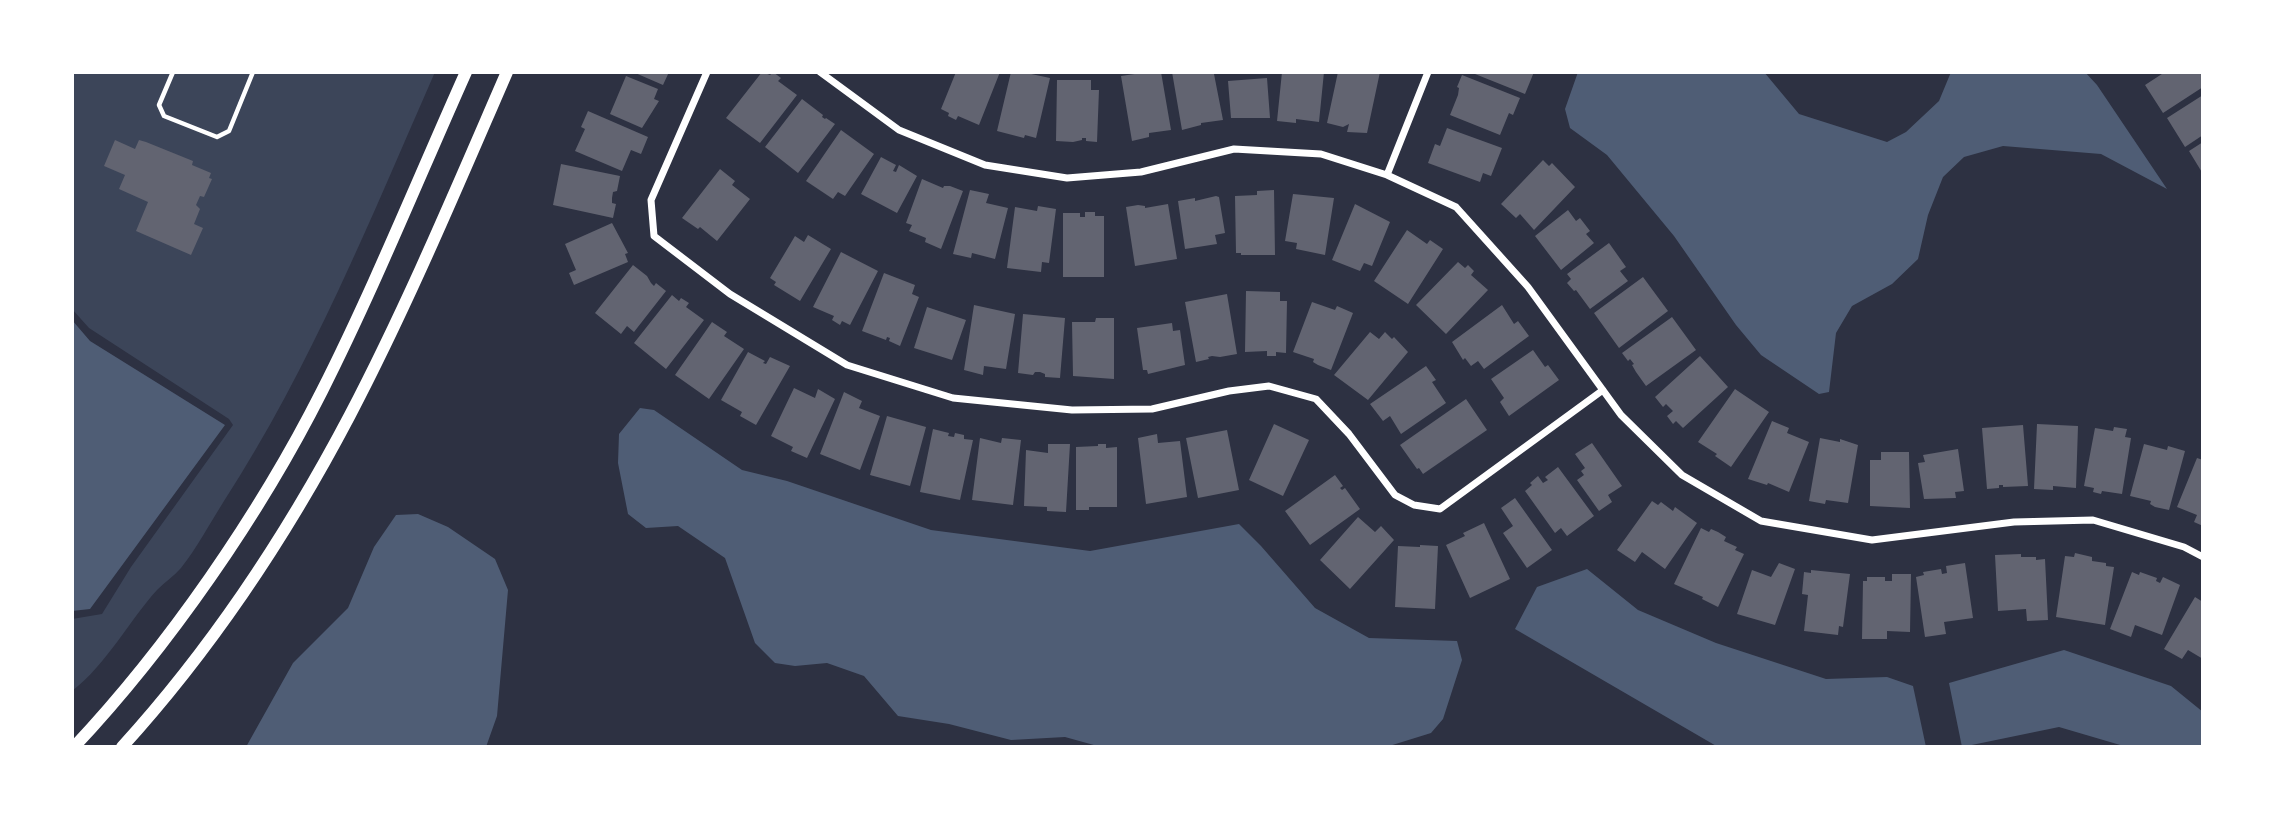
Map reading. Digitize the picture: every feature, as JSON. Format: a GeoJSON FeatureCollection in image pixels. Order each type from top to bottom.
{"type":"FeatureCollection","features":[{"type":"Feature","properties":{"kind":"main road"},"geometry":{"type":"LineString","coordinates":[[74,747],[107,712],[164,640],[227,552],[276,473],[322,392],[466,72]]}},
{"type":"Feature","properties":{"kind":"main road"},"geometry":{"type":"LineString","coordinates":[[122,747],[153,713],[238,599],[301,504],[385,346],[507,72]]}},
{"type":"Feature","properties":{"kind":"street"},"geometry":{"type":"LineString","coordinates":[[707,72],[651,200],[654,236],[730,294],[847,365],[953,398],[1072,410],[1152,409],[1229,391],[1269,386],[1316,399],[1349,434],[1395,495],[1414,505],[1440,509],[1603,390]]}},
{"type":"Feature","properties":{"kind":"street"},"geometry":{"type":"LineString","coordinates":[[820,72],[899,130],[985,165],[1066,178],[1141,172],[1234,149],[1321,154],[1387,175],[1456,207],[1528,287],[1621,415],[1682,475],[1760,521],[1872,540],[2014,522],[2092,520],[2184,547],[2203,557]]}},
{"type":"Feature","properties":{"kind":"street"},"geometry":{"type":"LineString","coordinates":[[1387,175],[1428,72]]}},
{"type":"Feature","properties":{"kind":"lane"},"geometry":{"type":"LineString","coordinates":[[173,72],[159,105],[164,116],[217,136],[229,131],[253,72]]}},
{"type":"Feature","properties":{"kind":"shaded area"},"geometry":{"type":"Polygon","coordinates":[[[72,72],[435,72],[338,291],[285,398],[255,450],[181,568],[146,602],[107,656],[72,691],[72,619],[102,614],[131,567],[233,425],[229,419],[89,328],[72,309],[72,72]]]}},
{"type":"Feature","properties":{"kind":"shaded area"},"geometry":{"type":"Polygon","coordinates":[[[1578,72],[1764,72],[1799,114],[1887,142],[1906,132],[1939,101],[1951,72],[2085,72],[2097,85],[2167,189],[2101,154],[2003,146],[1964,157],[1943,177],[1928,215],[1918,259],[1892,284],[1852,306],[1836,333],[1829,392],[1819,394],[1761,355],[1736,325],[1674,236],[1607,155],[1570,128],[1565,109],[1578,72]]]}},
{"type":"Feature","properties":{"kind":"shaded area"},"geometry":{"type":"Polygon","coordinates":[[[72,320],[90,341],[225,425],[90,609],[72,611],[72,320]]]}},
{"type":"Feature","properties":{"kind":"shaded area"},"geometry":{"type":"Polygon","coordinates":[[[640,408],[654,410],[742,470],[787,481],[931,530],[1090,551],[1239,524],[1315,608],[1369,638],[1457,641],[1462,660],[1443,719],[1431,733],[1386,747],[1101,747],[1065,737],[1011,740],[949,724],[898,716],[864,676],[827,663],[795,666],[775,663],[755,643],[725,558],[678,526],[646,528],[628,514],[618,463],[619,434],[640,408]]]}},
{"type":"Feature","properties":{"kind":"shaded area"},"geometry":{"type":"Polygon","coordinates":[[[418,514],[448,527],[495,559],[508,590],[497,716],[486,747],[246,747],[293,663],[348,608],[374,547],[396,515],[418,514]]]}},
{"type":"Feature","properties":{"kind":"shaded area"},"geometry":{"type":"Polygon","coordinates":[[[1587,569],[1638,610],[1716,643],[1826,679],[1887,677],[1913,686],[1926,747],[1718,747],[1515,629],[1537,587],[1587,569]]]}},
{"type":"Feature","properties":{"kind":"shaded area"},"geometry":{"type":"Polygon","coordinates":[[[2064,650],[2171,686],[2203,712],[2203,747],[2127,747],[2059,727],[1962,747],[1949,683],[2064,650]]]}},
{"type":"Feature","properties":{"kind":"building"},"geometry":{"type":"Polygon","coordinates":[[[633,72],[669,72],[663,85],[633,72]]]}},
{"type":"Feature","properties":{"kind":"building"},"geometry":{"type":"Polygon","coordinates":[[[762,72],[770,75],[773,72],[781,78],[778,81],[797,95],[760,143],[726,118],[762,72]]]}},
{"type":"Feature","properties":{"kind":"building"},"geometry":{"type":"Polygon","coordinates":[[[956,72],[1000,72],[979,125],[958,116],[956,120],[941,109],[956,72]]]}},
{"type":"Feature","properties":{"kind":"building"},"geometry":{"type":"Polygon","coordinates":[[[1011,72],[1050,78],[1036,138],[1025,135],[1024,138],[997,131],[1011,72]]]}},
{"type":"Feature","properties":{"kind":"building"},"geometry":{"type":"Polygon","coordinates":[[[1161,72],[1171,130],[1149,133],[1149,137],[1132,141],[1121,76],[1161,72]]]}},
{"type":"Feature","properties":{"kind":"building"},"geometry":{"type":"Polygon","coordinates":[[[1172,72],[1214,74],[1223,120],[1201,123],[1182,130],[1172,72]]]}},
{"type":"Feature","properties":{"kind":"building"},"geometry":{"type":"Polygon","coordinates":[[[1282,72],[1324,72],[1319,122],[1296,119],[1296,123],[1277,121],[1282,72]]]}},
{"type":"Feature","properties":{"kind":"building"},"geometry":{"type":"Polygon","coordinates":[[[1338,72],[1380,72],[1367,133],[1347,132],[1349,124],[1343,127],[1327,123],[1338,72]]]}},
{"type":"Feature","properties":{"kind":"building"},"geometry":{"type":"Polygon","coordinates":[[[1470,72],[1534,72],[1525,94],[1470,72]]]}},
{"type":"Feature","properties":{"kind":"building"},"geometry":{"type":"Polygon","coordinates":[[[2165,72],[2203,72],[2203,87],[2163,113],[2145,85],[2165,72]]]}},
{"type":"Feature","properties":{"kind":"building"},"geometry":{"type":"Polygon","coordinates":[[[1462,75],[1520,98],[1513,115],[1509,113],[1500,135],[1450,115],[1462,75]]]}},
{"type":"Feature","properties":{"kind":"building"},"geometry":{"type":"Polygon","coordinates":[[[626,76],[658,89],[654,99],[659,101],[642,128],[610,114],[626,76]]]}},
{"type":"Feature","properties":{"kind":"building"},"geometry":{"type":"Polygon","coordinates":[[[1267,78],[1270,118],[1231,118],[1228,81],[1267,78]]]}},
{"type":"Feature","properties":{"kind":"building"},"geometry":{"type":"Polygon","coordinates":[[[1057,80],[1091,80],[1091,90],[1099,90],[1097,142],[1086,141],[1086,138],[1073,142],[1056,141],[1057,80]]]}},
{"type":"Feature","properties":{"kind":"building"},"geometry":{"type":"Polygon","coordinates":[[[2203,95],[2203,135],[2185,147],[2167,118],[2203,95]]]}},
{"type":"Feature","properties":{"kind":"building"},"geometry":{"type":"Polygon","coordinates":[[[802,99],[823,115],[822,117],[835,124],[798,173],[765,147],[802,99]]]}},
{"type":"Feature","properties":{"kind":"building"},"geometry":{"type":"Polygon","coordinates":[[[588,111],[648,137],[641,154],[631,150],[622,171],[575,151],[585,129],[581,127],[588,111]]]}},
{"type":"Feature","properties":{"kind":"building"},"geometry":{"type":"Polygon","coordinates":[[[1447,128],[1502,148],[1491,176],[1483,173],[1480,182],[1428,163],[1435,144],[1440,146],[1447,128]]]}},
{"type":"Feature","properties":{"kind":"building"},"geometry":{"type":"Polygon","coordinates":[[[841,130],[874,154],[845,196],[838,192],[833,199],[806,181],[841,130]]]}},
{"type":"Feature","properties":{"kind":"building"},"geometry":{"type":"Polygon","coordinates":[[[115,140],[135,149],[139,140],[146,142],[193,161],[192,165],[211,173],[209,178],[212,179],[204,197],[200,196],[196,205],[200,209],[194,224],[203,228],[191,255],[136,231],[148,202],[119,189],[125,175],[104,166],[115,140]]]}},
{"type":"Feature","properties":{"kind":"building"},"geometry":{"type":"Polygon","coordinates":[[[2203,142],[2203,174],[2189,151],[2203,142]]]}},
{"type":"Feature","properties":{"kind":"building"},"geometry":{"type":"Polygon","coordinates":[[[881,157],[896,165],[893,171],[896,172],[899,165],[917,176],[897,213],[861,194],[881,157]]]}},
{"type":"Feature","properties":{"kind":"building"},"geometry":{"type":"Polygon","coordinates":[[[1543,160],[1549,166],[1552,163],[1575,187],[1534,230],[1520,214],[1516,218],[1501,204],[1543,160]]]}},
{"type":"Feature","properties":{"kind":"building"},"geometry":{"type":"Polygon","coordinates":[[[561,164],[620,176],[617,191],[613,192],[612,203],[616,204],[613,218],[553,205],[561,164]]]}},
{"type":"Feature","properties":{"kind":"building"},"geometry":{"type":"Polygon","coordinates":[[[720,169],[735,181],[732,185],[750,199],[717,241],[700,227],[698,229],[682,218],[720,169]]]}},
{"type":"Feature","properties":{"kind":"building"},"geometry":{"type":"Polygon","coordinates":[[[922,179],[943,188],[950,186],[963,191],[941,249],[925,242],[926,238],[909,231],[912,225],[906,223],[922,179]]]}},
{"type":"Feature","properties":{"kind":"building"},"geometry":{"type":"Polygon","coordinates":[[[970,190],[989,194],[986,203],[1008,208],[995,259],[972,253],[971,258],[953,254],[970,190]]]}},
{"type":"Feature","properties":{"kind":"building"},"geometry":{"type":"Polygon","coordinates":[[[1274,190],[1275,255],[1236,253],[1235,196],[1257,195],[1257,191],[1274,190]]]}},
{"type":"Feature","properties":{"kind":"building"},"geometry":{"type":"Polygon","coordinates":[[[1293,194],[1334,198],[1325,255],[1296,249],[1297,243],[1285,241],[1293,194]]]}},
{"type":"Feature","properties":{"kind":"building"},"geometry":{"type":"Polygon","coordinates":[[[1219,197],[1225,233],[1215,235],[1217,244],[1185,249],[1178,201],[1195,198],[1195,201],[1219,197]]]}},
{"type":"Feature","properties":{"kind":"building"},"geometry":{"type":"Polygon","coordinates":[[[1168,204],[1177,259],[1135,266],[1126,207],[1138,205],[1145,208],[1168,204]]]}},
{"type":"Feature","properties":{"kind":"building"},"geometry":{"type":"Polygon","coordinates":[[[1355,204],[1390,222],[1372,266],[1364,263],[1360,271],[1332,260],[1355,204]]]}},
{"type":"Feature","properties":{"kind":"building"},"geometry":{"type":"Polygon","coordinates":[[[1038,206],[1056,209],[1049,263],[1042,262],[1041,272],[1007,268],[1015,207],[1037,211],[1038,206]]]}},
{"type":"Feature","properties":{"kind":"building"},"geometry":{"type":"Polygon","coordinates":[[[1568,210],[1576,221],[1580,218],[1590,231],[1586,234],[1594,243],[1561,270],[1535,236],[1568,210]]]}},
{"type":"Feature","properties":{"kind":"building"},"geometry":{"type":"Polygon","coordinates":[[[1085,212],[1104,216],[1104,277],[1063,277],[1063,213],[1080,213],[1080,217],[1085,217],[1085,212]]]}},
{"type":"Feature","properties":{"kind":"building"},"geometry":{"type":"Polygon","coordinates":[[[612,223],[628,253],[625,254],[628,262],[574,285],[569,273],[576,270],[565,244],[612,223]]]}},
{"type":"Feature","properties":{"kind":"building"},"geometry":{"type":"Polygon","coordinates":[[[1407,230],[1427,244],[1430,240],[1443,249],[1408,304],[1374,281],[1407,230]]]}},
{"type":"Feature","properties":{"kind":"building"},"geometry":{"type":"Polygon","coordinates":[[[808,235],[831,249],[800,301],[774,285],[776,282],[770,278],[795,236],[804,242],[808,235]]]}},
{"type":"Feature","properties":{"kind":"building"},"geometry":{"type":"Polygon","coordinates":[[[1609,243],[1626,267],[1620,271],[1628,281],[1590,309],[1576,290],[1567,283],[1571,279],[1567,274],[1609,243]]]}},
{"type":"Feature","properties":{"kind":"building"},"geometry":{"type":"Polygon","coordinates":[[[841,252],[878,271],[850,325],[842,321],[840,325],[832,320],[834,316],[813,307],[841,252]]]}},
{"type":"Feature","properties":{"kind":"building"},"geometry":{"type":"Polygon","coordinates":[[[1458,262],[1465,268],[1468,265],[1474,271],[1471,275],[1488,290],[1446,334],[1416,305],[1458,262]]]}},
{"type":"Feature","properties":{"kind":"building"},"geometry":{"type":"Polygon","coordinates":[[[633,265],[647,276],[654,286],[656,283],[666,291],[634,332],[627,326],[621,334],[595,313],[633,265]]]}},
{"type":"Feature","properties":{"kind":"building"},"geometry":{"type":"Polygon","coordinates":[[[884,273],[915,285],[912,294],[919,297],[900,346],[889,341],[890,338],[887,337],[886,340],[862,331],[884,273]]]}},
{"type":"Feature","properties":{"kind":"building"},"geometry":{"type":"Polygon","coordinates":[[[1643,277],[1668,311],[1619,348],[1594,313],[1643,277]]]}},
{"type":"Feature","properties":{"kind":"building"},"geometry":{"type":"Polygon","coordinates":[[[1246,291],[1280,292],[1280,301],[1287,301],[1286,353],[1276,352],[1276,356],[1267,356],[1267,351],[1245,352],[1246,291]]]}},
{"type":"Feature","properties":{"kind":"building"},"geometry":{"type":"Polygon","coordinates":[[[1227,294],[1237,354],[1212,356],[1196,362],[1185,302],[1227,294]]]}},
{"type":"Feature","properties":{"kind":"building"},"geometry":{"type":"Polygon","coordinates":[[[672,295],[679,301],[681,298],[689,303],[686,307],[704,320],[666,369],[634,343],[672,295]]]}},
{"type":"Feature","properties":{"kind":"building"},"geometry":{"type":"Polygon","coordinates":[[[1312,302],[1335,310],[1337,306],[1353,313],[1331,370],[1313,362],[1314,359],[1293,352],[1312,302]]]}},
{"type":"Feature","properties":{"kind":"building"},"geometry":{"type":"Polygon","coordinates":[[[974,305],[1015,314],[1006,369],[984,366],[983,375],[964,370],[974,305]]]}},
{"type":"Feature","properties":{"kind":"building"},"geometry":{"type":"Polygon","coordinates":[[[1502,305],[1514,324],[1518,321],[1529,336],[1484,369],[1478,361],[1471,366],[1465,358],[1463,360],[1452,342],[1502,305]]]}},
{"type":"Feature","properties":{"kind":"building"},"geometry":{"type":"Polygon","coordinates":[[[927,307],[966,320],[952,360],[914,348],[927,307]]]}},
{"type":"Feature","properties":{"kind":"building"},"geometry":{"type":"Polygon","coordinates":[[[1023,314],[1065,318],[1060,378],[1045,377],[1045,374],[1040,372],[1033,375],[1018,373],[1023,314]]]}},
{"type":"Feature","properties":{"kind":"building"},"geometry":{"type":"Polygon","coordinates":[[[1672,317],[1696,350],[1646,386],[1632,365],[1634,364],[1622,353],[1672,317]]]}},
{"type":"Feature","properties":{"kind":"building"},"geometry":{"type":"Polygon","coordinates":[[[1096,318],[1114,318],[1114,379],[1073,376],[1072,322],[1095,322],[1096,318]]]}},
{"type":"Feature","properties":{"kind":"building"},"geometry":{"type":"Polygon","coordinates":[[[712,322],[727,332],[724,336],[744,349],[709,399],[675,375],[712,322]]]}},
{"type":"Feature","properties":{"kind":"building"},"geometry":{"type":"Polygon","coordinates":[[[1172,323],[1173,331],[1180,330],[1185,365],[1148,374],[1147,370],[1143,370],[1137,328],[1172,323]]]}},
{"type":"Feature","properties":{"kind":"building"},"geometry":{"type":"Polygon","coordinates":[[[1370,332],[1379,339],[1385,332],[1392,339],[1394,337],[1408,352],[1368,400],[1334,375],[1370,332]]]}},
{"type":"Feature","properties":{"kind":"building"},"geometry":{"type":"Polygon","coordinates":[[[1533,350],[1559,380],[1509,416],[1500,402],[1504,398],[1491,379],[1533,350]]]}},
{"type":"Feature","properties":{"kind":"building"},"geometry":{"type":"Polygon","coordinates":[[[748,352],[766,364],[770,357],[790,366],[756,425],[740,416],[742,412],[721,400],[748,352]]]}},
{"type":"Feature","properties":{"kind":"building"},"geometry":{"type":"Polygon","coordinates":[[[1700,356],[1728,387],[1683,428],[1676,421],[1673,424],[1667,416],[1673,411],[1666,404],[1663,407],[1655,397],[1700,356]]]}},
{"type":"Feature","properties":{"kind":"building"},"geometry":{"type":"Polygon","coordinates":[[[1426,366],[1436,380],[1432,382],[1446,403],[1401,434],[1390,416],[1383,421],[1370,404],[1426,366]]]}},
{"type":"Feature","properties":{"kind":"building"},"geometry":{"type":"Polygon","coordinates":[[[794,388],[815,398],[818,389],[835,399],[807,458],[791,451],[793,447],[771,436],[794,388]]]}},
{"type":"Feature","properties":{"kind":"building"},"geometry":{"type":"Polygon","coordinates":[[[1735,389],[1769,412],[1731,467],[1698,442],[1735,389]]]}},
{"type":"Feature","properties":{"kind":"building"},"geometry":{"type":"Polygon","coordinates":[[[844,392],[862,401],[859,408],[880,416],[860,470],[820,454],[844,392]]]}},
{"type":"Feature","properties":{"kind":"building"},"geometry":{"type":"Polygon","coordinates":[[[1466,399],[1487,430],[1423,474],[1400,445],[1466,399]]]}},
{"type":"Feature","properties":{"kind":"building"},"geometry":{"type":"Polygon","coordinates":[[[887,416],[926,427],[910,486],[870,475],[887,416]]]}},
{"type":"Feature","properties":{"kind":"building"},"geometry":{"type":"Polygon","coordinates":[[[1772,421],[1789,428],[1787,433],[1809,442],[1789,492],[1768,483],[1767,485],[1748,479],[1772,421]]]}},
{"type":"Feature","properties":{"kind":"building"},"geometry":{"type":"Polygon","coordinates":[[[1274,424],[1309,440],[1283,496],[1249,480],[1274,424]]]}},
{"type":"Feature","properties":{"kind":"building"},"geometry":{"type":"Polygon","coordinates":[[[2037,424],[2078,426],[2076,488],[2053,486],[2053,490],[2034,489],[2037,424]]]}},
{"type":"Feature","properties":{"kind":"building"},"geometry":{"type":"Polygon","coordinates":[[[2023,425],[2028,486],[1999,485],[1999,488],[1987,489],[1982,428],[2023,425]]]}},
{"type":"Feature","properties":{"kind":"building"},"geometry":{"type":"Polygon","coordinates":[[[2114,427],[2127,429],[2125,437],[2131,438],[2122,494],[2093,492],[2094,488],[2084,486],[2095,428],[2113,431],[2114,427]]]}},
{"type":"Feature","properties":{"kind":"building"},"geometry":{"type":"Polygon","coordinates":[[[933,429],[949,433],[948,436],[954,437],[955,433],[964,435],[964,439],[973,440],[960,500],[920,492],[933,429]]]}},
{"type":"Feature","properties":{"kind":"building"},"geometry":{"type":"Polygon","coordinates":[[[1227,430],[1239,490],[1198,498],[1186,438],[1227,430]]]}},
{"type":"Feature","properties":{"kind":"building"},"geometry":{"type":"Polygon","coordinates":[[[1157,434],[1158,443],[1180,441],[1187,497],[1146,504],[1138,438],[1157,434]]]}},
{"type":"Feature","properties":{"kind":"building"},"geometry":{"type":"Polygon","coordinates":[[[980,438],[1001,443],[1002,438],[1021,440],[1013,505],[972,500],[980,438]]]}},
{"type":"Feature","properties":{"kind":"building"},"geometry":{"type":"Polygon","coordinates":[[[1820,438],[1840,442],[1840,439],[1858,445],[1848,503],[1826,500],[1825,504],[1809,501],[1820,438]]]}},
{"type":"Feature","properties":{"kind":"building"},"geometry":{"type":"Polygon","coordinates":[[[1592,443],[1622,486],[1608,495],[1612,502],[1599,511],[1577,480],[1584,475],[1581,471],[1585,468],[1575,454],[1592,443]]]}},
{"type":"Feature","properties":{"kind":"building"},"geometry":{"type":"Polygon","coordinates":[[[1048,444],[1070,444],[1066,512],[1047,511],[1047,507],[1024,506],[1026,450],[1048,453],[1048,444]]]}},
{"type":"Feature","properties":{"kind":"building"},"geometry":{"type":"Polygon","coordinates":[[[1106,444],[1106,448],[1117,447],[1117,507],[1076,510],[1076,447],[1106,444]]]}},
{"type":"Feature","properties":{"kind":"building"},"geometry":{"type":"Polygon","coordinates":[[[2144,444],[2185,451],[2169,510],[2155,507],[2150,504],[2151,501],[2130,496],[2144,444]]]}},
{"type":"Feature","properties":{"kind":"building"},"geometry":{"type":"Polygon","coordinates":[[[1958,449],[1964,491],[1955,492],[1956,498],[1924,499],[1918,463],[1925,462],[1923,455],[1958,449]]]}},
{"type":"Feature","properties":{"kind":"building"},"geometry":{"type":"Polygon","coordinates":[[[1881,452],[1909,452],[1910,508],[1870,506],[1870,460],[1881,460],[1881,452]]]}},
{"type":"Feature","properties":{"kind":"building"},"geometry":{"type":"Polygon","coordinates":[[[2197,458],[2203,460],[2203,526],[2194,522],[2197,515],[2177,507],[2197,458]]]}},
{"type":"Feature","properties":{"kind":"building"},"geometry":{"type":"Polygon","coordinates":[[[1558,467],[1594,516],[1567,536],[1561,528],[1555,533],[1525,491],[1538,476],[1543,483],[1548,480],[1545,477],[1558,467]]]}},
{"type":"Feature","properties":{"kind":"building"},"geometry":{"type":"Polygon","coordinates":[[[1335,475],[1343,486],[1340,488],[1345,488],[1360,509],[1310,545],[1285,511],[1335,475]]]}},
{"type":"Feature","properties":{"kind":"building"},"geometry":{"type":"Polygon","coordinates":[[[1515,498],[1552,550],[1527,568],[1503,533],[1513,526],[1501,508],[1515,498]]]}},
{"type":"Feature","properties":{"kind":"building"},"geometry":{"type":"Polygon","coordinates":[[[1652,501],[1658,505],[1661,502],[1673,511],[1675,507],[1697,523],[1665,569],[1642,552],[1635,562],[1617,550],[1652,501]]]}},
{"type":"Feature","properties":{"kind":"building"},"geometry":{"type":"Polygon","coordinates":[[[1358,517],[1375,532],[1381,526],[1394,540],[1350,589],[1320,560],[1358,517]]]}},
{"type":"Feature","properties":{"kind":"building"},"geometry":{"type":"Polygon","coordinates":[[[1484,523],[1510,579],[1470,598],[1446,545],[1484,523]]]}},
{"type":"Feature","properties":{"kind":"building"},"geometry":{"type":"Polygon","coordinates":[[[1701,528],[1718,532],[1726,537],[1724,541],[1744,554],[1718,607],[1674,584],[1701,528]]]}},
{"type":"Feature","properties":{"kind":"building"},"geometry":{"type":"Polygon","coordinates":[[[1398,546],[1438,546],[1435,609],[1395,607],[1398,546]]]}},
{"type":"Feature","properties":{"kind":"building"},"geometry":{"type":"Polygon","coordinates":[[[2075,553],[2114,567],[2105,625],[2056,617],[2065,556],[2074,557],[2075,553]]]}},
{"type":"Feature","properties":{"kind":"building"},"geometry":{"type":"Polygon","coordinates":[[[2021,554],[2021,557],[2045,559],[2048,620],[2027,621],[2026,609],[1998,611],[1995,555],[2021,554]]]}},
{"type":"Feature","properties":{"kind":"building"},"geometry":{"type":"Polygon","coordinates":[[[1779,563],[1795,569],[1775,625],[1737,614],[1752,570],[1771,577],[1779,563]]]}},
{"type":"Feature","properties":{"kind":"building"},"geometry":{"type":"Polygon","coordinates":[[[1965,563],[1973,618],[1944,622],[1946,634],[1925,637],[1916,577],[1924,575],[1923,572],[1941,569],[1942,574],[1947,573],[1946,566],[1965,563]]]}},
{"type":"Feature","properties":{"kind":"building"},"geometry":{"type":"Polygon","coordinates":[[[1811,570],[1850,574],[1843,627],[1839,626],[1838,635],[1804,631],[1808,595],[1802,594],[1804,572],[1811,573],[1811,570]]]}},
{"type":"Feature","properties":{"kind":"building"},"geometry":{"type":"Polygon","coordinates":[[[2132,572],[2157,578],[2156,581],[2160,583],[2163,577],[2180,585],[2162,635],[2135,625],[2131,637],[2110,629],[2132,572]]]}},
{"type":"Feature","properties":{"kind":"building"},"geometry":{"type":"Polygon","coordinates":[[[1892,574],[1911,574],[1910,632],[1887,631],[1887,639],[1862,639],[1863,581],[1867,581],[1867,577],[1885,577],[1885,581],[1892,581],[1892,574]]]}},
{"type":"Feature","properties":{"kind":"building"},"geometry":{"type":"Polygon","coordinates":[[[2195,597],[2203,602],[2203,659],[2188,650],[2182,659],[2164,649],[2195,597]]]}}]}
